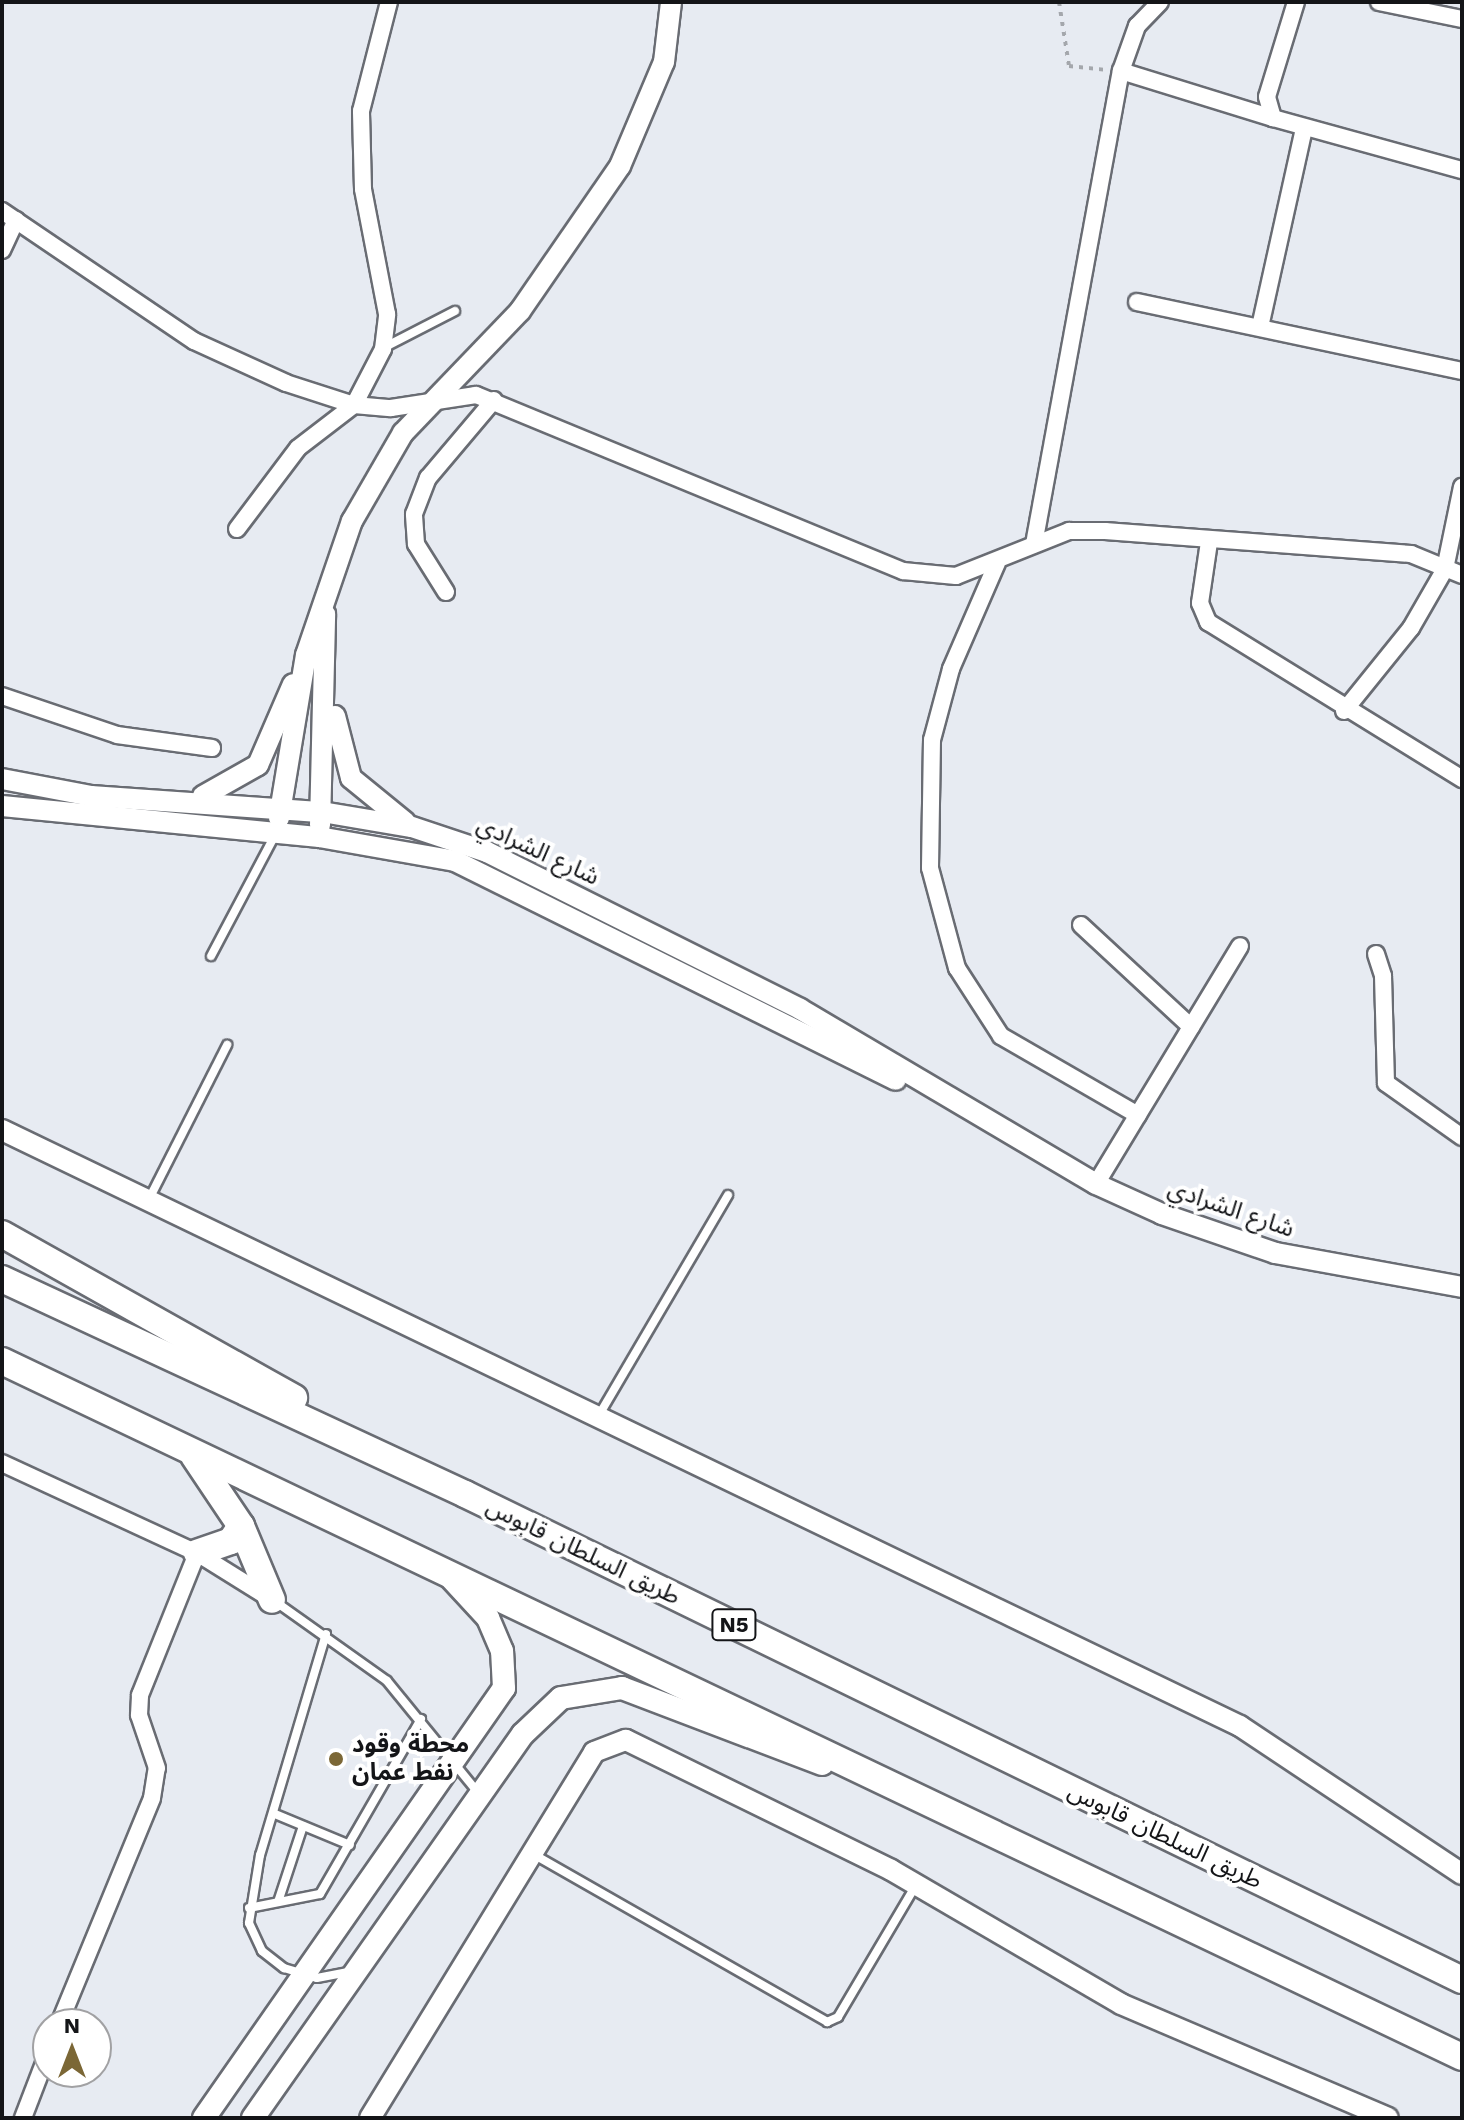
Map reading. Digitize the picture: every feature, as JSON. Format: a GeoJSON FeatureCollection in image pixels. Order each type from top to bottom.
{"type":"FeatureCollection","features":[{"type":"Feature","properties":{"kind":"highway"},"geometry":{"type":"LineString","coordinates":[[2,1234],[465,1494]]}},
{"type":"Feature","properties":{"kind":"highway","name":"طريق السلطان قابوس"},"geometry":{"type":"LineString","coordinates":[[2,1279],[465,1494],[1462,1980]]}},
{"type":"Feature","properties":{"kind":"highway"},"geometry":{"type":"LineString","coordinates":[[2,1361],[1462,2057]]}},
{"type":"Feature","properties":{"kind":"highway"},"geometry":{"type":"LineString","coordinates":[[190,1450],[241,1526],[272,1600]]}},
{"type":"Feature","properties":{"kind":"highway"},"geometry":{"type":"LineString","coordinates":[[197,1553],[231,1541],[241,1526]]}},
{"type":"Feature","properties":{"kind":"main road"},"geometry":{"type":"LineString","coordinates":[[204,2118],[457,1763],[504,1688],[503,1663],[488,1618],[445,1572]]}},
{"type":"Feature","properties":{"kind":"main road"},"geometry":{"type":"LineString","coordinates":[[253,2118],[353,1970],[523,1734],[561,1698],[622,1688],[976,1825]]}},
{"type":"Feature","properties":{"kind":"street"},"geometry":{"type":"LineString","coordinates":[[237,529],[298,448],[354,405],[383,349],[387,314],[363,189],[361,111],[389,2]]}},
{"type":"Feature","properties":{"kind":"street"},"geometry":{"type":"LineString","coordinates":[[193,799],[233,784],[258,765],[306,655],[361,502],[425,405],[520,311],[620,166],[664,62],[671,2]]}},
{"type":"Feature","properties":{"kind":"street"},"geometry":{"type":"LineString","coordinates":[[1034,544],[1121,71],[1137,26],[1160,2]]}},
{"type":"Feature","properties":{"kind":"street"},"geometry":{"type":"LineString","coordinates":[[1273,118],[1267,97],[1296,2]]}},
{"type":"Feature","properties":{"kind":"street"},"geometry":{"type":"LineString","coordinates":[[1379,2],[1462,19]]}},
{"type":"Feature","properties":{"kind":"street"},"geometry":{"type":"LineString","coordinates":[[1121,71],[1304,129],[1462,170]]}},
{"type":"Feature","properties":{"kind":"street"},"geometry":{"type":"LineString","coordinates":[[1260,327],[1304,129]]}},
{"type":"Feature","properties":{"kind":"street"},"geometry":{"type":"LineString","coordinates":[[2,250],[9,216],[194,341],[354,405],[425,405],[476,395],[494,400],[903,571],[956,576],[997,563],[1069,531],[1411,554],[1462,575]]}},
{"type":"Feature","properties":{"kind":"street"},"geometry":{"type":"LineString","coordinates":[[1137,302],[1462,371]]}},
{"type":"Feature","properties":{"kind":"street"},"geometry":{"type":"LineString","coordinates":[[446,592],[416,544],[414,514],[428,478],[494,400]]}},
{"type":"Feature","properties":{"kind":"street"},"geometry":{"type":"LineString","coordinates":[[1344,711],[1411,628],[1445,569],[1462,487]]}},
{"type":"Feature","properties":{"kind":"street"},"geometry":{"type":"LineString","coordinates":[[1209,542],[1200,603],[1208,622],[1344,711],[1462,779]]}},
{"type":"Feature","properties":{"kind":"street"},"geometry":{"type":"LineString","coordinates":[[997,563],[951,669],[932,740],[930,868],[957,968],[1001,1036],[1138,1115]]}},
{"type":"Feature","properties":{"kind":"street"},"geometry":{"type":"LineString","coordinates":[[319,837],[327,661],[325,606]]}},
{"type":"Feature","properties":{"kind":"street"},"geometry":{"type":"LineString","coordinates":[[276,833],[306,655]]}},
{"type":"Feature","properties":{"kind":"street"},"geometry":{"type":"LineString","coordinates":[[327,661],[342,762],[364,794],[412,827]]}},
{"type":"Feature","properties":{"kind":"street"},"geometry":{"type":"LineString","coordinates":[[2,696],[117,735],[212,748]]}},
{"type":"Feature","properties":{"kind":"street","name":"شارع الشرادي"},"geometry":{"type":"LineString","coordinates":[[2,779],[91,796],[193,799],[322,812],[412,827],[487,852],[800,1009],[1096,1184],[1275,1253],[1462,1287]]}},
{"type":"Feature","properties":{"kind":"street","name":"شارع الشرادي"},"geometry":{"type":"LineString","coordinates":[[2,806],[319,837],[476,868],[1001,1128]]}},
{"type":"Feature","properties":{"kind":"street"},"geometry":{"type":"LineString","coordinates":[[1081,925],[1191,1027]]}},
{"type":"Feature","properties":{"kind":"street"},"geometry":{"type":"LineString","coordinates":[[1096,1184],[1240,946]]}},
{"type":"Feature","properties":{"kind":"street"},"geometry":{"type":"LineString","coordinates":[[1376,954],[1386,1083],[1462,1137]]}},
{"type":"Feature","properties":{"kind":"street"},"geometry":{"type":"LineString","coordinates":[[2,1130],[1240,1726],[1462,1874]]}},
{"type":"Feature","properties":{"kind":"street"},"geometry":{"type":"LineString","coordinates":[[2,1463],[197,1553],[272,1600]]}},
{"type":"Feature","properties":{"kind":"street"},"geometry":{"type":"LineString","coordinates":[[66,2008],[152,1798],[157,1768],[139,1715],[140,1695],[197,1553]]}},
{"type":"Feature","properties":{"kind":"street"},"geometry":{"type":"LineString","coordinates":[[370,2118],[594,1752],[626,1740],[916,1885],[1121,2004],[1388,2118]]}},
{"type":"Feature","properties":{"kind":"street"},"geometry":{"type":"LineString","coordinates":[[23,2118],[35,2088]]}},
{"type":"Feature","properties":{"kind":"lane"},"geometry":{"type":"LineString","coordinates":[[383,349],[455,311]]}},
{"type":"Feature","properties":{"kind":"lane"},"geometry":{"type":"LineString","coordinates":[[211,956],[276,833]]}},
{"type":"Feature","properties":{"kind":"lane"},"geometry":{"type":"LineString","coordinates":[[149,1200],[227,1045]]}},
{"type":"Feature","properties":{"kind":"lane"},"geometry":{"type":"LineString","coordinates":[[597,1419],[728,1195]]}},
{"type":"Feature","properties":{"kind":"lane"},"geometry":{"type":"LineString","coordinates":[[272,1600],[326,1634],[421,1719],[481,1796]]}},
{"type":"Feature","properties":{"kind":"lane"},"geometry":{"type":"LineString","coordinates":[[326,1634],[249,1908],[262,1951],[305,1976],[353,1970]]}},
{"type":"Feature","properties":{"kind":"lane"},"geometry":{"type":"LineString","coordinates":[[249,1908],[320,1894],[421,1719]]}},
{"type":"Feature","properties":{"kind":"lane"},"geometry":{"type":"LineString","coordinates":[[275,1814],[350,1845]]}},
{"type":"Feature","properties":{"kind":"lane"},"geometry":{"type":"LineString","coordinates":[[278,1902],[303,1826]]}},
{"type":"Feature","properties":{"kind":"lane"},"geometry":{"type":"LineString","coordinates":[[533,1854],[827,2022],[838,2017],[916,1885]]}},
{"type":"Feature","properties":{"kind":"path"},"geometry":{"type":"LineString","coordinates":[[1059,2],[1069,66],[1121,71]]}},
{"type":"Feature","properties":{"kind":"place","name":"محطة وقود نفط عمان"},"geometry":{"type":"Point","coordinates":[336,1759]}}]}
